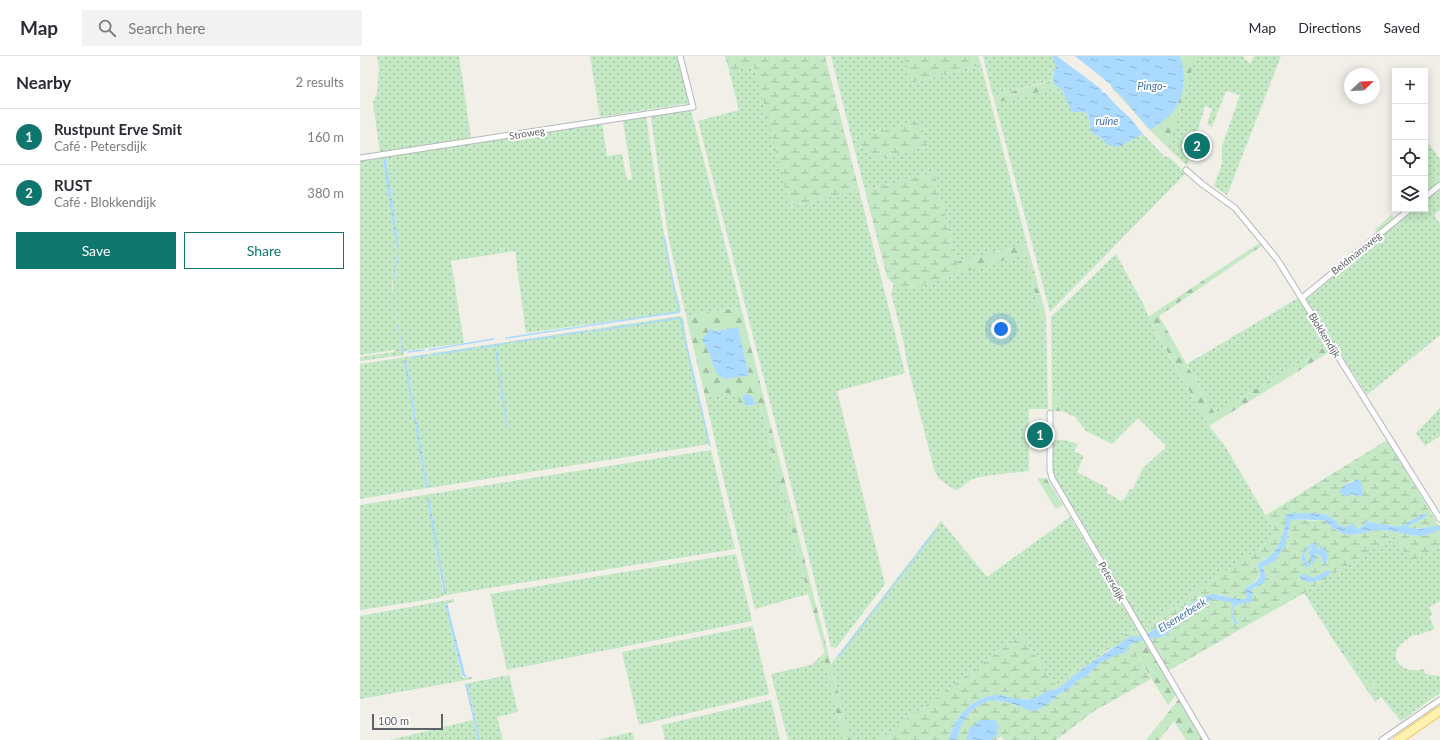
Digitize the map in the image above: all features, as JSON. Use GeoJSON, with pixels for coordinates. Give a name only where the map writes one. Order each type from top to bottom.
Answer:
{"type":"FeatureCollection","features":[{"type":"Feature","properties":{"kind":"main road"},"geometry":{"type":"LineString","coordinates":[[1398,740],[1440,711]]}},
{"type":"Feature","properties":{"kind":"street","name":"Stroweg"},"geometry":{"type":"LineString","coordinates":[[360,158],[693,107],[680,56]]}},
{"type":"Feature","properties":{"kind":"street","name":"Blokkendijk"},"geometry":{"type":"LineString","coordinates":[[1186,170],[1238,211],[1272,252],[1440,520]]}},
{"type":"Feature","properties":{"kind":"street"},"geometry":{"type":"LineString","coordinates":[[1428,195],[1440,185]]}},
{"type":"Feature","properties":{"kind":"street","name":"Beldmansweg"},"geometry":{"type":"LineString","coordinates":[[1302,298],[1406,212]]}},
{"type":"Feature","properties":{"kind":"street","name":"Petersdijk"},"geometry":{"type":"LineString","coordinates":[[1050,413],[1050,470],[1052,478],[1206,740]]}},
{"type":"Feature","properties":{"kind":"street"},"geometry":{"type":"LineString","coordinates":[[1382,740],[1440,700]]}},
{"type":"Feature","properties":{"kind":"green space"},"geometry":{"type":"Polygon","coordinates":[[[377,56],[459,56],[471,138],[380,152],[373,103],[377,93],[379,68],[377,56]]]}},
{"type":"Feature","properties":{"kind":"green space"},"geometry":{"type":"Polygon","coordinates":[[[590,56],[678,56],[690,103],[600,117],[590,56]]]}},
{"type":"Feature","properties":{"kind":"green space"},"geometry":{"type":"Polygon","coordinates":[[[725,56],[825,56],[859,190],[790,207],[754,67],[729,71],[725,56]]]}},
{"type":"Feature","properties":{"kind":"green space"},"geometry":{"type":"Polygon","coordinates":[[[831,56],[904,56],[912,83],[981,65],[1027,244],[957,262],[934,172],[865,191],[831,56]],[[921,122],[906,125],[858,146],[869,152],[873,160],[927,146],[921,122]]]}},
{"type":"Feature","properties":{"kind":"green space"},"geometry":{"type":"Polygon","coordinates":[[[904,56],[978,56],[981,65],[911,83],[904,56]]]}},
{"type":"Feature","properties":{"kind":"green space"},"geometry":{"type":"Polygon","coordinates":[[[983,56],[1052,56],[1055,63],[1053,80],[993,96],[983,56]]]}},
{"type":"Feature","properties":{"kind":"green space","name":"Pingo-"},"geometry":{"type":"Polygon","coordinates":[[[1124,56],[1196,56],[1168,148],[1114,90],[1124,56]]]}},
{"type":"Feature","properties":{"kind":"green space"},"geometry":{"type":"Polygon","coordinates":[[[1196,56],[1243,56],[1250,64],[1254,56],[1281,56],[1227,195],[1214,186],[1222,164],[1222,146],[1240,95],[1226,91],[1212,127],[1207,124],[1212,109],[1205,106],[1187,166],[1168,148],[1196,56]]]}},
{"type":"Feature","properties":{"kind":"green space"},"geometry":{"type":"Polygon","coordinates":[[[754,66],[791,207],[859,190],[905,373],[837,391],[885,584],[836,648],[831,647],[698,121],[739,110],[729,71],[754,66]]]}},
{"type":"Feature","properties":{"kind":"green space"},"geometry":{"type":"Polygon","coordinates":[[[1060,79],[1062,90],[1059,87],[995,103],[993,96],[1060,79]]]}},
{"type":"Feature","properties":{"kind":"green space"},"geometry":{"type":"Polygon","coordinates":[[[1059,87],[1064,95],[1088,115],[1091,132],[1100,137],[1107,145],[1141,136],[1143,134],[1164,156],[1170,158],[1186,173],[1050,312],[995,103],[1059,87]]]}},
{"type":"Feature","properties":{"kind":"green space"},"geometry":{"type":"Polygon","coordinates":[[[691,110],[741,307],[686,316],[668,235],[651,118],[652,115],[691,110]]]}},
{"type":"Feature","properties":{"kind":"green space"},"geometry":{"type":"Polygon","coordinates":[[[646,117],[669,265],[681,310],[679,313],[526,333],[515,251],[451,261],[464,343],[405,351],[403,355],[360,361],[360,357],[394,352],[394,350],[360,355],[360,160],[602,123],[607,156],[622,154],[627,180],[632,179],[623,121],[646,117]],[[386,158],[384,159],[397,251],[392,285],[394,299],[393,284],[398,256],[398,240],[386,158]],[[394,300],[401,347],[405,351],[402,346],[394,300]]]}},
{"type":"Feature","properties":{"kind":"green space"},"geometry":{"type":"Polygon","coordinates":[[[921,121],[927,146],[873,160],[869,152],[858,146],[864,136],[921,121]]]}},
{"type":"Feature","properties":{"kind":"green space"},"geometry":{"type":"Polygon","coordinates":[[[1428,142],[1440,159],[1440,174],[1428,184],[1428,142]]]}},
{"type":"Feature","properties":{"kind":"green space"},"geometry":{"type":"Polygon","coordinates":[[[934,172],[960,273],[922,285],[902,288],[893,284],[887,277],[865,191],[934,172]]]}},
{"type":"Feature","properties":{"kind":"green space"},"geometry":{"type":"Polygon","coordinates":[[[1440,174],[1440,181],[1428,191],[1428,184],[1440,174]]]}},
{"type":"Feature","properties":{"kind":"green space"},"geometry":{"type":"Polygon","coordinates":[[[1440,187],[1440,210],[1434,215],[1440,224],[1440,335],[1367,395],[1306,299],[1411,212],[1428,212],[1428,198],[1440,187]]]}},
{"type":"Feature","properties":{"kind":"green space"},"geometry":{"type":"Polygon","coordinates":[[[1392,214],[1394,219],[1377,234],[1375,230],[1392,214]]]}},
{"type":"Feature","properties":{"kind":"green space"},"geometry":{"type":"Polygon","coordinates":[[[1261,242],[1263,245],[1159,316],[1215,414],[1328,345],[1331,351],[1209,426],[1148,317],[1261,242]]]}},
{"type":"Feature","properties":{"kind":"green space"},"geometry":{"type":"Polygon","coordinates":[[[1027,244],[1045,311],[1046,317],[1043,319],[1041,318],[1026,254],[960,273],[957,262],[1027,244]]]}},
{"type":"Feature","properties":{"kind":"green space"},"geometry":{"type":"Polygon","coordinates":[[[1026,254],[1041,318],[1043,319],[1046,317],[1048,409],[1029,409],[1029,471],[976,478],[955,490],[939,479],[934,469],[891,293],[894,284],[904,288],[910,288],[1026,254]]]}},
{"type":"Feature","properties":{"kind":"green space"},"geometry":{"type":"Polygon","coordinates":[[[1116,254],[1142,302],[1154,329],[1209,426],[1225,446],[1277,535],[1143,629],[1055,478],[1053,470],[1051,440],[1065,440],[1078,444],[1074,451],[1084,456],[1077,472],[1108,488],[1106,492],[1121,501],[1125,498],[1130,489],[1133,489],[1143,468],[1166,446],[1138,418],[1112,444],[1086,431],[1075,417],[1062,411],[1056,393],[1052,393],[1051,317],[1116,254]]]}},
{"type":"Feature","properties":{"kind":"green space"},"geometry":{"type":"Polygon","coordinates":[[[1298,298],[1328,345],[1215,414],[1187,364],[1298,298]]]}},
{"type":"Feature","properties":{"kind":"green space"},"geometry":{"type":"Polygon","coordinates":[[[741,307],[850,740],[843,740],[823,654],[825,653],[808,594],[760,405],[741,409],[737,392],[705,396],[686,316],[741,307]],[[738,327],[716,331],[707,348],[716,373],[749,375],[738,327]]]}},
{"type":"Feature","properties":{"kind":"green space"},"geometry":{"type":"Polygon","coordinates":[[[681,316],[683,318],[688,349],[710,444],[428,488],[419,433],[420,430],[418,430],[405,360],[426,488],[360,499],[360,364],[681,316]]]}},
{"type":"Feature","properties":{"kind":"green space"},"geometry":{"type":"Polygon","coordinates":[[[737,392],[760,405],[808,594],[755,609],[705,396],[737,392]]]}},
{"type":"Feature","properties":{"kind":"green space"},"geometry":{"type":"Polygon","coordinates":[[[1052,393],[1056,393],[1060,396],[1062,411],[1052,411],[1052,393]]]}},
{"type":"Feature","properties":{"kind":"green space"},"geometry":{"type":"Polygon","coordinates":[[[1440,408],[1440,436],[1425,446],[1416,433],[1440,408]]]}},
{"type":"Feature","properties":{"kind":"green space"},"geometry":{"type":"Polygon","coordinates":[[[1387,440],[1439,526],[1419,528],[1407,527],[1427,516],[1425,513],[1399,527],[1369,522],[1367,520],[1365,524],[1357,529],[1351,523],[1347,527],[1340,526],[1332,518],[1324,514],[1292,513],[1285,515],[1286,523],[1282,538],[1274,552],[1259,565],[1259,576],[1248,586],[1246,592],[1247,597],[1245,599],[1220,594],[1206,595],[1195,601],[1170,621],[1147,635],[1143,629],[1277,535],[1266,515],[1387,440]],[[1350,481],[1341,488],[1360,497],[1363,492],[1361,482],[1350,481]]]}},
{"type":"Feature","properties":{"kind":"green space"},"geometry":{"type":"Polygon","coordinates":[[[711,450],[735,549],[360,610],[360,505],[711,450]],[[429,498],[443,593],[445,593],[429,498]]]}},
{"type":"Feature","properties":{"kind":"green space"},"geometry":{"type":"Polygon","coordinates":[[[1037,478],[1046,478],[1063,505],[1055,508],[1037,478]]]}},
{"type":"Feature","properties":{"kind":"green space"},"geometry":{"type":"Polygon","coordinates":[[[1070,517],[1139,633],[1128,632],[1056,686],[1021,635],[879,740],[850,740],[831,664],[941,521],[987,577],[1070,517]]]}},
{"type":"Feature","properties":{"kind":"green space"},"geometry":{"type":"Polygon","coordinates":[[[1291,520],[1324,520],[1341,533],[1346,534],[1381,530],[1418,536],[1432,533],[1440,529],[1440,546],[1410,562],[1394,536],[1304,593],[1168,671],[1148,638],[1165,636],[1178,624],[1179,626],[1179,623],[1203,604],[1213,599],[1233,603],[1232,613],[1235,605],[1246,603],[1253,595],[1252,589],[1256,588],[1266,577],[1263,567],[1275,561],[1285,546],[1291,520]],[[1311,544],[1303,552],[1301,557],[1306,569],[1316,554],[1320,555],[1323,564],[1325,565],[1320,550],[1311,544]],[[1232,613],[1232,619],[1237,625],[1238,623],[1232,613]]]}},
{"type":"Feature","properties":{"kind":"green space"},"geometry":{"type":"Polygon","coordinates":[[[1394,536],[1410,561],[1440,546],[1440,601],[1429,607],[1433,615],[1429,617],[1435,629],[1418,635],[1413,635],[1404,641],[1397,650],[1396,657],[1398,663],[1404,668],[1413,670],[1424,669],[1425,674],[1440,676],[1440,693],[1401,721],[1381,697],[1375,702],[1372,697],[1374,691],[1372,690],[1375,685],[1363,679],[1339,645],[1336,644],[1304,593],[1394,536]]]}},
{"type":"Feature","properties":{"kind":"green space"},"geometry":{"type":"Polygon","coordinates":[[[1312,545],[1314,548],[1308,553],[1312,560],[1308,565],[1304,554],[1312,545]]]}},
{"type":"Feature","properties":{"kind":"green space"},"geometry":{"type":"Polygon","coordinates":[[[736,554],[752,621],[507,670],[490,594],[736,554]]]}},
{"type":"Feature","properties":{"kind":"green space"},"geometry":{"type":"Polygon","coordinates":[[[454,599],[454,602],[445,604],[462,678],[472,677],[472,679],[360,699],[360,616],[454,599]]]}},
{"type":"Feature","properties":{"kind":"green space"},"geometry":{"type":"Polygon","coordinates":[[[753,626],[769,694],[639,725],[622,652],[753,626]]]}},
{"type":"Feature","properties":{"kind":"green space"},"geometry":{"type":"Polygon","coordinates":[[[1128,632],[1139,633],[1146,644],[1136,646],[1134,650],[1151,679],[1094,711],[1056,740],[1004,740],[1001,736],[996,740],[991,740],[997,735],[969,729],[966,740],[958,740],[961,725],[965,718],[977,706],[992,701],[1000,701],[1029,710],[1038,709],[1064,691],[1068,690],[1104,660],[1108,660],[1113,656],[1125,653],[1128,647],[1141,637],[1108,650],[1059,688],[1048,690],[1038,697],[1024,700],[1001,695],[992,695],[975,702],[967,708],[955,723],[949,740],[879,740],[1021,635],[1056,686],[1128,632]]]}},
{"type":"Feature","properties":{"kind":"green space"},"geometry":{"type":"Polygon","coordinates":[[[1146,644],[1176,695],[1168,705],[1134,650],[1136,646],[1146,644]]]}},
{"type":"Feature","properties":{"kind":"green space"},"geometry":{"type":"Polygon","coordinates":[[[1336,644],[1339,645],[1363,679],[1375,685],[1372,690],[1374,691],[1372,697],[1336,644]]]}},
{"type":"Feature","properties":{"kind":"green space"},"geometry":{"type":"Polygon","coordinates":[[[823,654],[843,740],[788,740],[771,674],[811,665],[823,654]]]}},
{"type":"Feature","properties":{"kind":"green space"},"geometry":{"type":"Polygon","coordinates":[[[509,675],[518,712],[497,717],[503,740],[480,740],[468,689],[469,685],[466,685],[466,688],[464,684],[509,675]]]}},
{"type":"Feature","properties":{"kind":"green space"},"geometry":{"type":"Polygon","coordinates":[[[1179,699],[1203,740],[1186,740],[1174,721],[1159,740],[1146,740],[1179,699]]]}},
{"type":"Feature","properties":{"kind":"green space"},"geometry":{"type":"Polygon","coordinates":[[[771,700],[780,740],[665,740],[662,725],[771,700]]]}},
{"type":"Feature","properties":{"kind":"green space"},"geometry":{"type":"Polygon","coordinates":[[[473,720],[478,740],[390,740],[473,720]]]}},
{"type":"Feature","properties":{"kind":"green space"},"geometry":{"type":"Polygon","coordinates":[[[632,732],[634,740],[597,740],[632,732]]]}},
{"type":"Feature","properties":{"kind":"water","name":"ruïne"},"geometry":{"type":"Polygon","coordinates":[[[1052,56],[1057,56],[1101,89],[1102,92],[1105,93],[1130,118],[1143,134],[1118,147],[1107,145],[1100,137],[1091,132],[1088,115],[1085,112],[1074,112],[1071,110],[1062,90],[1053,83],[1055,64],[1052,56]]]}},
{"type":"Feature","properties":{"kind":"water","name":"Pingo-"},"geometry":{"type":"Polygon","coordinates":[[[1075,56],[1180,56],[1183,70],[1181,98],[1172,113],[1150,130],[1118,92],[1114,91],[1110,84],[1075,56]]]}},
{"type":"Feature","properties":{"kind":"water"},"geometry":{"type":"Polygon","coordinates":[[[386,158],[398,240],[398,256],[393,284],[397,252],[383,159],[386,158]]]}},
{"type":"Feature","properties":{"kind":"water"},"geometry":{"type":"Polygon","coordinates":[[[393,284],[402,346],[405,351],[402,352],[393,293],[393,284]]]}},
{"type":"Feature","properties":{"kind":"water"},"geometry":{"type":"Polygon","coordinates":[[[738,327],[749,375],[725,379],[716,373],[707,348],[702,340],[710,329],[716,331],[738,327]]]}},
{"type":"Feature","properties":{"kind":"water"},"geometry":{"type":"Polygon","coordinates":[[[404,360],[406,360],[418,430],[420,430],[419,434],[428,488],[426,488],[404,360]]]}},
{"type":"Feature","properties":{"kind":"water"},"geometry":{"type":"Polygon","coordinates":[[[747,394],[752,397],[756,404],[747,406],[743,401],[742,396],[747,394]]]}},
{"type":"Feature","properties":{"kind":"water"},"geometry":{"type":"Polygon","coordinates":[[[1358,479],[1361,482],[1363,492],[1362,496],[1360,497],[1351,494],[1344,496],[1340,492],[1343,486],[1358,479]]]}},
{"type":"Feature","properties":{"kind":"water"},"geometry":{"type":"Polygon","coordinates":[[[429,498],[446,593],[444,594],[427,499],[429,498]]]}},
{"type":"Feature","properties":{"kind":"water","name":"Elsenerbeek"},"geometry":{"type":"Polygon","coordinates":[[[1291,513],[1317,513],[1329,516],[1340,526],[1347,527],[1351,522],[1358,529],[1365,524],[1367,519],[1369,522],[1399,527],[1425,513],[1427,516],[1407,527],[1418,529],[1440,525],[1440,529],[1432,533],[1418,536],[1381,530],[1346,534],[1341,533],[1330,526],[1324,520],[1291,520],[1285,546],[1275,561],[1263,567],[1266,577],[1264,583],[1252,589],[1253,595],[1251,602],[1235,605],[1232,613],[1233,603],[1213,599],[1203,604],[1179,623],[1180,627],[1178,624],[1162,637],[1148,638],[1147,635],[1149,633],[1168,622],[1202,597],[1214,594],[1237,599],[1245,599],[1247,597],[1245,589],[1260,577],[1258,564],[1270,556],[1278,546],[1284,531],[1285,515],[1291,513]]]}},
{"type":"Feature","properties":{"kind":"water"},"geometry":{"type":"Polygon","coordinates":[[[1315,542],[1318,550],[1320,550],[1319,545],[1325,549],[1327,560],[1324,566],[1320,555],[1316,554],[1315,561],[1306,569],[1301,557],[1302,554],[1308,546],[1315,542]],[[1312,546],[1304,554],[1308,564],[1312,560],[1308,553],[1313,548],[1312,546]]]}},
{"type":"Feature","properties":{"kind":"water"},"geometry":{"type":"Polygon","coordinates":[[[1329,570],[1329,575],[1314,582],[1307,582],[1300,577],[1301,574],[1306,574],[1312,578],[1329,570]]]}},
{"type":"Feature","properties":{"kind":"water"},"geometry":{"type":"Polygon","coordinates":[[[447,603],[467,677],[462,675],[445,604],[447,603]]]}},
{"type":"Feature","properties":{"kind":"water"},"geometry":{"type":"Polygon","coordinates":[[[1232,613],[1238,623],[1236,625],[1233,620],[1232,613]]]}},
{"type":"Feature","properties":{"kind":"water"},"geometry":{"type":"Polygon","coordinates":[[[1131,636],[1141,637],[1143,640],[1132,644],[1128,647],[1125,653],[1113,656],[1108,660],[1104,660],[1068,690],[1064,691],[1041,708],[1032,711],[1001,701],[985,703],[977,706],[966,718],[961,725],[958,740],[949,740],[955,723],[967,708],[975,702],[992,695],[1001,695],[1020,699],[1032,699],[1038,697],[1048,690],[1059,688],[1086,666],[1131,636]]]}},
{"type":"Feature","properties":{"kind":"water"},"geometry":{"type":"Polygon","coordinates":[[[470,684],[468,689],[480,740],[478,740],[466,688],[466,685],[470,684]]]}},
{"type":"Feature","properties":{"kind":"water"},"geometry":{"type":"Polygon","coordinates":[[[980,720],[995,720],[999,726],[997,735],[991,740],[966,740],[969,729],[980,720]]]}},
{"type":"Feature","properties":{"kind":"waterway"},"geometry":{"type":"LineString","coordinates":[[506,338],[679,312],[664,237]]}},
{"type":"Feature","properties":{"kind":"waterway"},"geometry":{"type":"LineString","coordinates":[[593,331],[680,318],[710,446]]}},
{"type":"Feature","properties":{"kind":"waterway"},"geometry":{"type":"LineString","coordinates":[[561,335],[588,331]]}},
{"type":"Feature","properties":{"kind":"waterway"},"geometry":{"type":"LineString","coordinates":[[514,342],[556,336]]}},
{"type":"Feature","properties":{"kind":"waterway"},"geometry":{"type":"LineString","coordinates":[[429,350],[493,339]]}},
{"type":"Feature","properties":{"kind":"waterway"},"geometry":{"type":"LineString","coordinates":[[495,345],[508,343]]}},
{"type":"Feature","properties":{"kind":"waterway"},"geometry":{"type":"LineString","coordinates":[[480,348],[495,345],[507,427]]}},
{"type":"Feature","properties":{"kind":"waterway"},"geometry":{"type":"LineString","coordinates":[[432,355],[475,348]]}},
{"type":"Feature","properties":{"kind":"waterway"},"geometry":{"type":"LineString","coordinates":[[408,352],[424,350]]}},
{"type":"Feature","properties":{"kind":"waterway"},"geometry":{"type":"LineString","coordinates":[[411,358],[426,355]]}},
{"type":"Feature","properties":{"kind":"waterway"},"geometry":{"type":"LineString","coordinates":[[839,656],[937,529]]}},
{"type":"Feature","properties":{"kind":"place","name":"RUST"},"geometry":{"type":"Point","coordinates":[1197,146]}},
{"type":"Feature","properties":{"kind":"place","name":"Rustpunt Erve Smit"},"geometry":{"type":"Point","coordinates":[1040,435]}}]}
